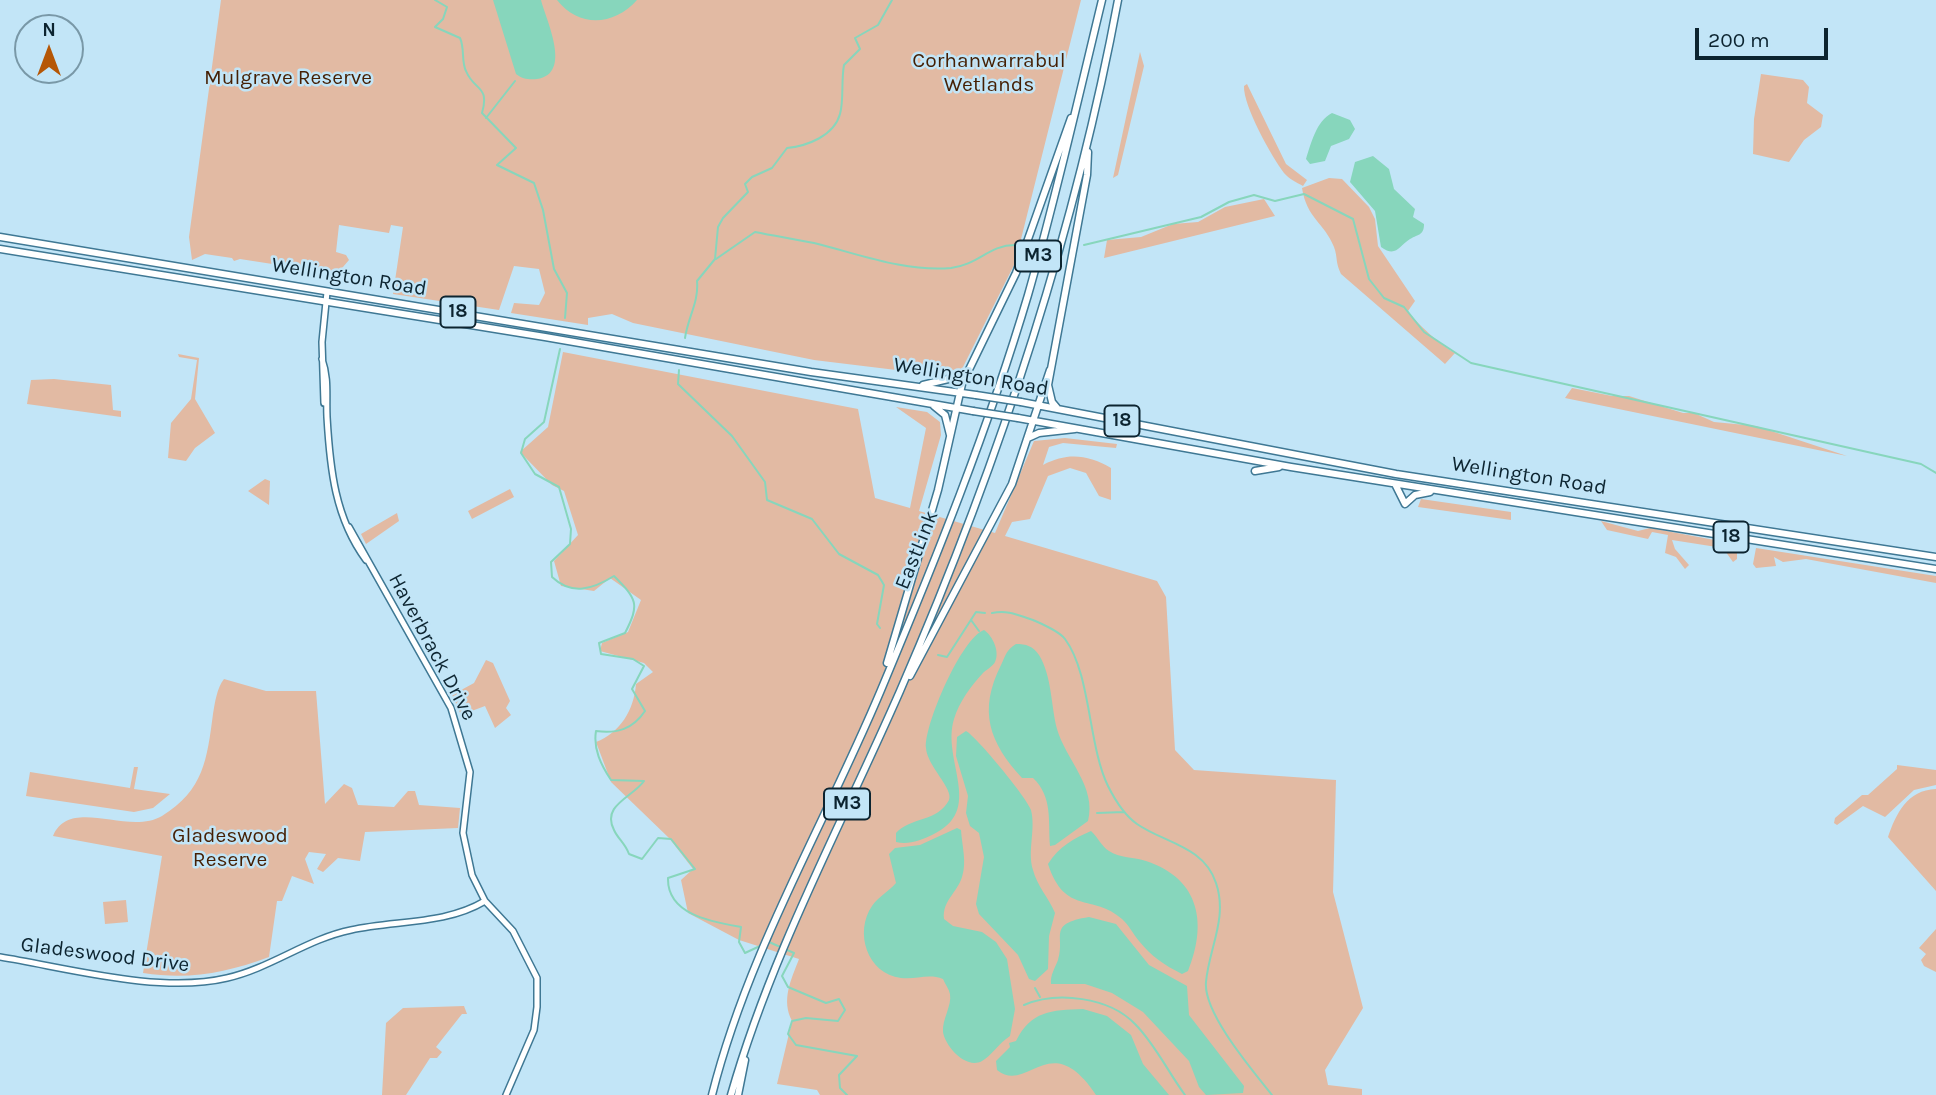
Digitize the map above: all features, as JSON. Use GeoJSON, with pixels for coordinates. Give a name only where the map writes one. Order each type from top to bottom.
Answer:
{"type":"FeatureCollection","features":[{"type":"Feature","properties":{"kind":"highway","name":"EastLink"},"geometry":{"type":"LineString","coordinates":[[710,1095],[742,996],[778,911],[880,692],[987,420],[1028,295],[1102,0]]}},
{"type":"Feature","properties":{"kind":"highway","name":"EastLink"},"geometry":{"type":"LineString","coordinates":[[731,1095],[750,1034],[796,916],[900,693],[956,555],[1008,410],[1046,294],[1089,136],[1118,0]]}},
{"type":"Feature","properties":{"kind":"highway"},"geometry":{"type":"LineString","coordinates":[[880,692],[951,440],[965,375],[1016,273],[1077,102]]}},
{"type":"Feature","properties":{"kind":"highway"},"geometry":{"type":"LineString","coordinates":[[1057,408],[1049,395],[1050,370],[1087,176],[1089,136]]}},
{"type":"Feature","properties":{"kind":"highway","name":"Wellington Road"},"geometry":{"type":"LineString","coordinates":[[0,237],[749,361],[922,385],[960,396],[974,395],[1023,403],[1036,408],[1057,408],[1255,449],[1410,476],[1936,557]]}},
{"type":"Feature","properties":{"kind":"highway","name":"Wellington Road"},"geometry":{"type":"LineString","coordinates":[[0,249],[1084,428],[1253,461],[1936,569]]}},
{"type":"Feature","properties":{"kind":"highway"},"geometry":{"type":"LineString","coordinates":[[129,271],[132,258]]}},
{"type":"Feature","properties":{"kind":"highway"},"geometry":{"type":"LineString","coordinates":[[747,373],[749,361]]}},
{"type":"Feature","properties":{"kind":"highway"},"geometry":{"type":"LineString","coordinates":[[900,693],[939,626],[1012,484],[1050,370]]}},
{"type":"Feature","properties":{"kind":"highway"},"geometry":{"type":"LineString","coordinates":[[922,385],[965,375]]}},
{"type":"Feature","properties":{"kind":"highway"},"geometry":{"type":"LineString","coordinates":[[960,396],[970,410]]}},
{"type":"Feature","properties":{"kind":"highway"},"geometry":{"type":"LineString","coordinates":[[930,404],[945,415],[951,440]]}},
{"type":"Feature","properties":{"kind":"highway"},"geometry":{"type":"LineString","coordinates":[[1020,418],[1036,408]]}},
{"type":"Feature","properties":{"kind":"highway"},"geometry":{"type":"LineString","coordinates":[[1028,439],[1039,433],[1084,428]]}},
{"type":"Feature","properties":{"kind":"highway"},"geometry":{"type":"LineString","coordinates":[[1253,461],[1255,449]]}},
{"type":"Feature","properties":{"kind":"highway"},"geometry":{"type":"LineString","coordinates":[[1255,471],[1291,467]]}},
{"type":"Feature","properties":{"kind":"highway"},"geometry":{"type":"LineString","coordinates":[[1408,486],[1410,476]]}},
{"type":"Feature","properties":{"kind":"highway"},"geometry":{"type":"LineString","coordinates":[[1394,484],[1405,505],[1415,495],[1439,491]]}},
{"type":"Feature","properties":{"kind":"highway"},"geometry":{"type":"LineString","coordinates":[[1752,540],[1754,529]]}},
{"type":"Feature","properties":{"kind":"highway"},"geometry":{"type":"LineString","coordinates":[[1782,533],[1783,545]]}},
{"type":"Feature","properties":{"kind":"highway"},"geometry":{"type":"LineString","coordinates":[[738,1095],[750,1034]]}},
{"type":"Feature","properties":{"kind":"street","name":"Haverbrack Drive"},"geometry":{"type":"LineString","coordinates":[[327,292],[323,359],[328,379],[327,413],[334,492],[349,527],[451,708],[462,736],[470,772],[464,846],[472,875],[485,901],[513,931],[537,978],[534,1030],[506,1095]]}},
{"type":"Feature","properties":{"kind":"street","name":"Gladeswood Drive"},"geometry":{"type":"LineString","coordinates":[[0,957],[168,984],[197,983],[242,974],[335,933],[461,914],[485,901]]}},
{"type":"Feature","properties":{"kind":"green space"},"geometry":{"type":"Polygon","coordinates":[[[221,0],[1081,0],[1015,263],[962,369],[929,374],[814,360],[633,323],[612,314],[588,318],[588,325],[511,313],[514,303],[539,305],[545,293],[539,269],[514,266],[499,310],[393,294],[403,227],[391,225],[389,233],[339,225],[336,252],[346,255],[349,260],[337,274],[240,259],[234,261],[232,258],[205,254],[192,260],[189,237],[221,0]]]}},
{"type":"Feature","properties":{"kind":"green space"},"geometry":{"type":"Polygon","coordinates":[[[1140,52],[1144,66],[1118,175],[1113,178],[1140,52]]]}},
{"type":"Feature","properties":{"kind":"green space"},"geometry":{"type":"Polygon","coordinates":[[[1761,74],[1803,80],[1809,87],[1807,103],[1823,115],[1821,127],[1804,140],[1789,162],[1753,154],[1754,119],[1761,74]]]}},
{"type":"Feature","properties":{"kind":"green space"},"geometry":{"type":"Polygon","coordinates":[[[1247,84],[1286,164],[1307,180],[1303,186],[1284,173],[1266,144],[1248,106],[1244,86],[1247,84]]]}},
{"type":"Feature","properties":{"kind":"green space"},"geometry":{"type":"Polygon","coordinates":[[[1329,178],[1342,179],[1369,207],[1375,219],[1378,246],[1415,301],[1408,311],[1430,334],[1455,353],[1445,364],[1341,274],[1334,247],[1308,207],[1302,188],[1329,178]]]}},
{"type":"Feature","properties":{"kind":"green space"},"geometry":{"type":"Polygon","coordinates":[[[1264,199],[1275,216],[1104,258],[1107,240],[1141,237],[1173,224],[1198,222],[1225,207],[1264,199]]]}},
{"type":"Feature","properties":{"kind":"green space"},"geometry":{"type":"Polygon","coordinates":[[[563,352],[858,409],[875,498],[910,508],[926,428],[896,407],[927,412],[940,422],[941,435],[919,511],[995,533],[1034,441],[1065,438],[1117,444],[1116,448],[1063,443],[1049,447],[1043,465],[1061,458],[1078,457],[1094,460],[1111,468],[1111,500],[1099,496],[1086,473],[1070,468],[1048,476],[1030,519],[1012,522],[1005,536],[1157,581],[1166,597],[1175,750],[1194,770],[1336,780],[1333,892],[1363,1008],[1325,1070],[1328,1085],[1362,1089],[1362,1095],[820,1095],[817,1090],[777,1084],[792,1021],[787,1005],[788,990],[799,959],[739,940],[688,913],[681,880],[693,869],[669,838],[611,782],[596,742],[619,727],[629,711],[636,684],[653,672],[644,663],[600,651],[602,643],[628,632],[641,600],[610,578],[594,591],[561,586],[554,561],[578,535],[564,491],[552,485],[520,452],[548,427],[563,352]]]}},
{"type":"Feature","properties":{"kind":"green space"},"geometry":{"type":"Polygon","coordinates":[[[178,354],[199,358],[195,399],[215,433],[195,448],[186,461],[168,458],[171,423],[191,399],[197,360],[179,357],[178,354]]]}},
{"type":"Feature","properties":{"kind":"green space"},"geometry":{"type":"Polygon","coordinates":[[[54,379],[111,385],[113,410],[121,411],[121,417],[27,404],[31,380],[54,379]]]}},
{"type":"Feature","properties":{"kind":"green space"},"geometry":{"type":"Polygon","coordinates":[[[1572,388],[1612,396],[1629,396],[1683,413],[1694,413],[1714,422],[1756,426],[1847,456],[1565,398],[1572,388]]]}},
{"type":"Feature","properties":{"kind":"green space"},"geometry":{"type":"Polygon","coordinates":[[[265,479],[270,481],[269,505],[248,491],[265,479]]]}},
{"type":"Feature","properties":{"kind":"green space"},"geometry":{"type":"Polygon","coordinates":[[[510,489],[514,497],[472,519],[468,511],[510,489]]]}},
{"type":"Feature","properties":{"kind":"green space"},"geometry":{"type":"Polygon","coordinates":[[[1421,499],[1511,512],[1511,520],[1418,507],[1421,499]]]}},
{"type":"Feature","properties":{"kind":"green space"},"geometry":{"type":"Polygon","coordinates":[[[397,513],[399,521],[366,544],[361,534],[397,513]]]}},
{"type":"Feature","properties":{"kind":"green space"},"geometry":{"type":"Polygon","coordinates":[[[1601,521],[1638,531],[1650,528],[1747,546],[1746,551],[1737,550],[1737,559],[1733,562],[1723,548],[1672,540],[1675,549],[1689,565],[1685,569],[1676,557],[1665,553],[1668,535],[1652,532],[1648,539],[1607,530],[1601,521]]]}},
{"type":"Feature","properties":{"kind":"green space"},"geometry":{"type":"Polygon","coordinates":[[[1756,548],[1936,576],[1936,583],[1806,559],[1783,562],[1774,557],[1776,566],[1756,568],[1753,564],[1756,548]]]}},
{"type":"Feature","properties":{"kind":"green space"},"geometry":{"type":"Polygon","coordinates":[[[486,660],[493,663],[510,701],[506,708],[511,715],[495,728],[485,706],[461,715],[452,695],[474,683],[486,660]]]}},
{"type":"Feature","properties":{"kind":"green space","name":"Gladeswood Reserve"},"geometry":{"type":"Polygon","coordinates":[[[224,679],[266,691],[316,691],[325,804],[344,784],[352,788],[358,805],[394,807],[408,791],[415,791],[419,805],[460,808],[458,828],[365,832],[360,861],[338,858],[323,872],[317,869],[326,854],[309,852],[305,859],[314,884],[292,876],[282,901],[277,901],[269,957],[207,974],[176,976],[143,973],[162,856],[53,836],[61,824],[72,819],[86,817],[148,821],[162,816],[176,806],[187,795],[201,772],[217,695],[224,679]]]}},
{"type":"Feature","properties":{"kind":"green space"},"geometry":{"type":"Polygon","coordinates":[[[1897,765],[1936,770],[1936,785],[1914,790],[1885,817],[1863,806],[1837,825],[1834,823],[1835,818],[1862,795],[1868,795],[1897,769],[1897,765]]]}},
{"type":"Feature","properties":{"kind":"green space"},"geometry":{"type":"Polygon","coordinates":[[[134,767],[138,767],[134,789],[170,794],[153,808],[134,812],[26,796],[30,772],[130,788],[134,767]]]}},
{"type":"Feature","properties":{"kind":"green space"},"geometry":{"type":"Polygon","coordinates":[[[1936,789],[1936,891],[1888,837],[1899,812],[1910,799],[1926,790],[1936,789]]]}},
{"type":"Feature","properties":{"kind":"green space"},"geometry":{"type":"Polygon","coordinates":[[[126,900],[128,922],[105,924],[103,902],[126,900]]]}},
{"type":"Feature","properties":{"kind":"green space"},"geometry":{"type":"Polygon","coordinates":[[[1936,929],[1936,972],[1924,966],[1921,960],[1926,954],[1919,948],[1936,929]]]}},
{"type":"Feature","properties":{"kind":"green space"},"geometry":{"type":"Polygon","coordinates":[[[464,1006],[467,1014],[462,1014],[436,1047],[442,1052],[437,1058],[430,1058],[406,1095],[382,1095],[386,1023],[403,1008],[464,1006]]]}},
{"type":"Feature","properties":{"kind":"shaded area"},"geometry":{"type":"Polygon","coordinates":[[[493,0],[541,0],[554,45],[554,67],[548,75],[532,79],[516,74],[493,0]]]}},
{"type":"Feature","properties":{"kind":"shaded area"},"geometry":{"type":"Polygon","coordinates":[[[557,0],[637,0],[618,15],[597,20],[576,15],[557,0]]]}},
{"type":"Feature","properties":{"kind":"shaded area"},"geometry":{"type":"Polygon","coordinates":[[[1332,113],[1350,120],[1355,129],[1349,139],[1331,146],[1325,161],[1310,164],[1306,159],[1315,133],[1322,121],[1332,113]]]}},
{"type":"Feature","properties":{"kind":"shaded area"},"geometry":{"type":"Polygon","coordinates":[[[1373,156],[1389,169],[1394,189],[1415,209],[1413,217],[1424,224],[1420,234],[1394,251],[1381,247],[1375,211],[1350,182],[1355,162],[1373,156]]]}},
{"type":"Feature","properties":{"kind":"shaded area"},"geometry":{"type":"Polygon","coordinates":[[[984,630],[995,644],[997,654],[994,663],[966,694],[954,719],[953,751],[959,798],[956,812],[948,825],[932,835],[910,842],[896,842],[896,833],[902,828],[938,812],[949,800],[948,790],[927,755],[927,737],[938,702],[955,664],[975,636],[984,630]]]}},
{"type":"Feature","properties":{"kind":"shaded area"},"geometry":{"type":"Polygon","coordinates":[[[1016,644],[1032,648],[1043,663],[1057,729],[1085,785],[1088,797],[1088,821],[1050,846],[1044,793],[1033,778],[1022,778],[1011,765],[990,725],[990,697],[994,682],[1007,653],[1016,644]]]}},
{"type":"Feature","properties":{"kind":"shaded area"},"geometry":{"type":"Polygon","coordinates":[[[966,731],[1001,768],[1031,810],[1031,863],[1037,881],[1055,913],[1049,936],[1048,969],[1035,981],[1029,979],[1018,955],[979,914],[976,904],[984,857],[979,833],[970,826],[966,813],[968,796],[956,756],[957,737],[966,731]]]}},
{"type":"Feature","properties":{"kind":"shaded area"},"geometry":{"type":"Polygon","coordinates":[[[957,828],[961,830],[963,871],[960,883],[945,907],[944,919],[953,926],[982,932],[996,942],[1007,959],[1015,1009],[1010,1036],[985,1059],[976,1063],[957,1055],[945,1038],[943,1027],[950,999],[943,979],[901,978],[889,975],[872,960],[864,939],[864,928],[872,906],[896,883],[889,854],[895,848],[920,845],[957,828]]]}},
{"type":"Feature","properties":{"kind":"shaded area"},"geometry":{"type":"Polygon","coordinates":[[[1091,831],[1109,851],[1164,869],[1178,879],[1188,892],[1198,921],[1194,954],[1188,971],[1182,974],[1164,964],[1153,956],[1122,919],[1111,911],[1071,897],[1055,880],[1048,864],[1052,858],[1068,843],[1091,831]]]}},
{"type":"Feature","properties":{"kind":"shaded area"},"geometry":{"type":"Polygon","coordinates":[[[1089,917],[1116,924],[1149,965],[1187,986],[1189,1015],[1244,1086],[1243,1093],[1206,1095],[1199,1087],[1189,1061],[1143,1012],[1112,993],[1085,984],[1051,984],[1060,952],[1062,927],[1089,917]]]}},
{"type":"Feature","properties":{"kind":"shaded area"},"geometry":{"type":"Polygon","coordinates":[[[1083,1009],[1107,1016],[1131,1035],[1143,1064],[1169,1095],[1096,1095],[1080,1075],[1065,1066],[1053,1063],[1019,1075],[1008,1075],[997,1070],[996,1061],[1010,1047],[1009,1043],[1016,1041],[1028,1023],[1035,1018],[1061,1010],[1083,1009]]]}},
{"type":"Feature","properties":{"kind":"waterway"},"geometry":{"type":"LineString","coordinates":[[435,0],[447,7],[443,19],[435,27],[460,38],[466,71],[483,93],[482,113],[516,148],[497,165],[534,183],[543,210],[554,269],[567,293],[565,318]]}},
{"type":"Feature","properties":{"kind":"waterway"},"geometry":{"type":"LineString","coordinates":[[685,338],[696,296],[697,281],[715,259],[718,227],[723,218],[748,192],[745,184],[752,177],[772,168],[787,148],[819,138],[837,122],[841,109],[844,65],[860,49],[855,38],[878,25],[892,0]]}},
{"type":"Feature","properties":{"kind":"waterway"},"geometry":{"type":"LineString","coordinates":[[486,118],[515,81]]}},
{"type":"Feature","properties":{"kind":"waterway"},"geometry":{"type":"LineString","coordinates":[[1084,245],[1201,217],[1229,202],[1254,195],[1275,201],[1304,194],[1353,219],[1369,279],[1384,298],[1404,307],[1424,332],[1471,363],[1921,464],[1936,473]]}},
{"type":"Feature","properties":{"kind":"waterway"},"geometry":{"type":"LineString","coordinates":[[716,259],[755,232],[814,243],[899,265],[933,269],[960,266],[998,248],[1015,245]]}},
{"type":"Feature","properties":{"kind":"waterway"},"geometry":{"type":"LineString","coordinates":[[560,349],[544,422],[525,439],[521,453],[535,474],[559,487],[571,529],[570,544],[551,562],[552,577],[567,587],[583,588],[614,576],[634,602],[633,615],[625,633],[599,643],[601,654],[633,659],[644,666],[632,689],[645,711],[624,729],[596,731],[599,757],[611,780],[644,781],[615,808],[611,821],[629,854],[642,859],[658,838],[671,839],[695,869],[668,878],[675,901],[705,919],[741,927],[739,942],[745,953],[760,946]]}},
{"type":"Feature","properties":{"kind":"waterway"},"geometry":{"type":"LineString","coordinates":[[679,370],[678,384],[732,436],[765,482],[767,500],[812,519],[839,554],[878,575],[884,585],[877,624],[880,628]]}},
{"type":"Feature","properties":{"kind":"waterway"},"geometry":{"type":"LineString","coordinates":[[938,655],[947,657],[976,612],[985,613]]}},
{"type":"Feature","properties":{"kind":"waterway"},"geometry":{"type":"LineString","coordinates":[[992,613],[1008,613],[1033,620],[1065,639],[1080,671],[1101,769],[1117,802],[1137,824],[1193,853],[1210,871],[1216,883],[1220,908],[1206,982],[1207,995],[1231,1041],[1272,1095]]}},
{"type":"Feature","properties":{"kind":"waterway"},"geometry":{"type":"LineString","coordinates":[[971,620],[979,631]]}},
{"type":"Feature","properties":{"kind":"waterway"},"geometry":{"type":"LineString","coordinates":[[1097,813],[1124,812]]}},
{"type":"Feature","properties":{"kind":"waterway"},"geometry":{"type":"LineString","coordinates":[[769,942],[794,953],[782,976],[788,987],[826,1003],[839,999],[845,1010],[838,1021],[806,1018],[792,1021],[788,1034],[796,1045],[857,1056],[839,1075],[840,1088],[847,1095]]}},
{"type":"Feature","properties":{"kind":"waterway"},"geometry":{"type":"LineString","coordinates":[[1035,988],[1040,997]]}},
{"type":"Feature","properties":{"kind":"waterway"},"geometry":{"type":"LineString","coordinates":[[1024,1005],[1052,998],[1082,999],[1097,1002],[1124,1015],[1155,1049],[1185,1095]]}},
{"type":"Feature","properties":{"kind":"park label","name":"Corhanwarrabul Wetlands"},"geometry":{"type":"Point","coordinates":[989,73]}},
{"type":"Feature","properties":{"kind":"park label","name":"Mulgrave Reserve"},"geometry":{"type":"Point","coordinates":[288,78]}}]}
